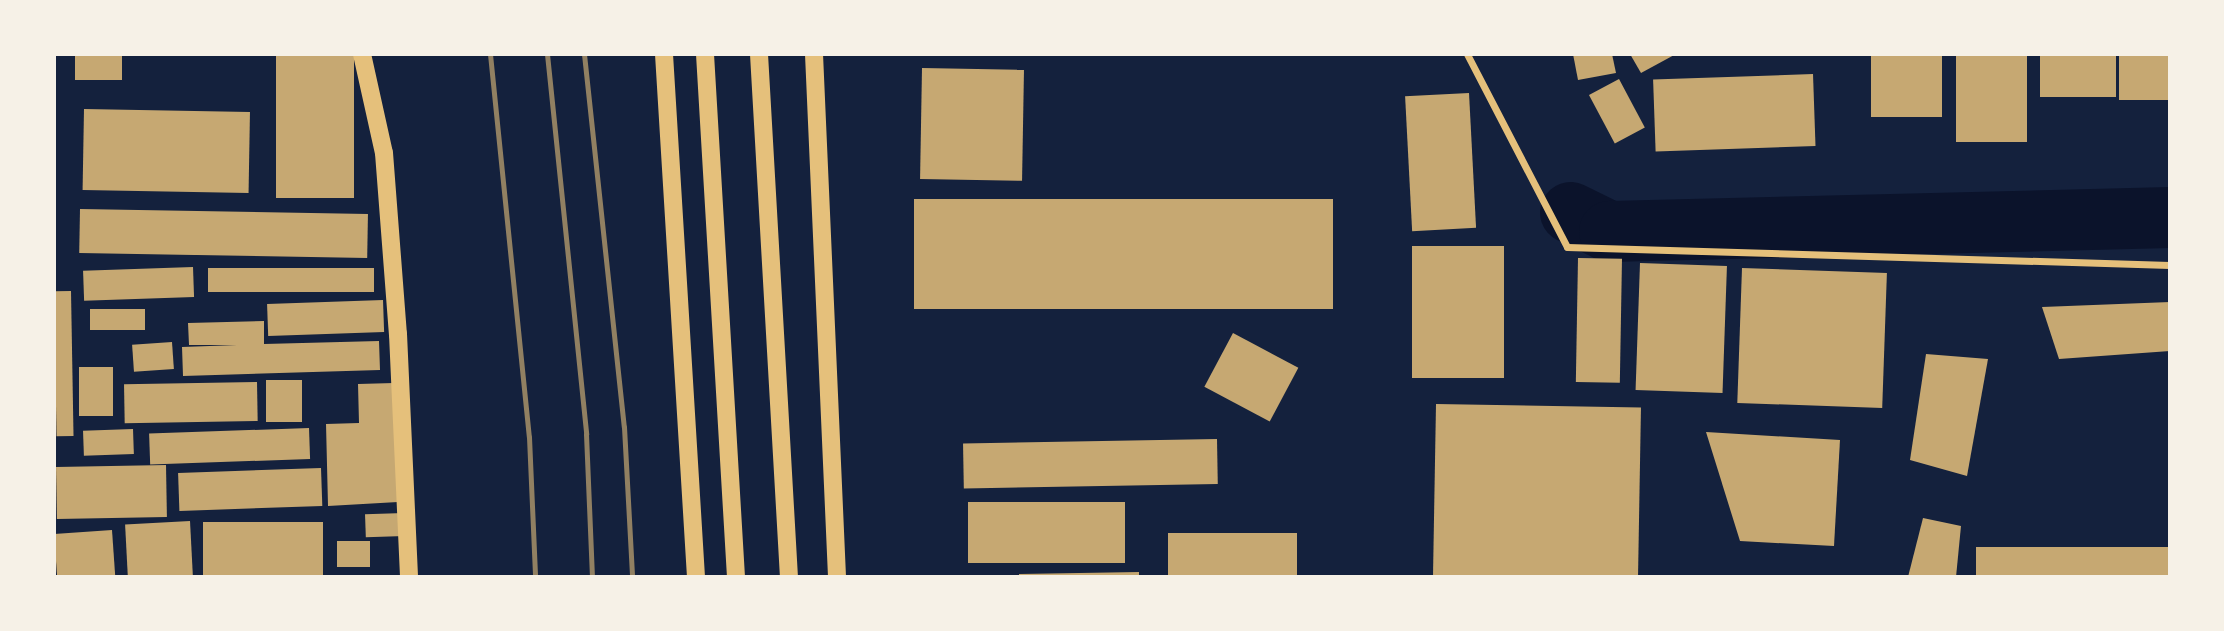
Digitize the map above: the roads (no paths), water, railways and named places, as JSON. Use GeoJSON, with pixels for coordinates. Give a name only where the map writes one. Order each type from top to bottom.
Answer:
{"type":"FeatureCollection","features":[{"type":"Feature","properties":{"kind":"main road"},"geometry":{"type":"LineString","coordinates":[[362,54],[384,153],[398,334],[409,577]]}},
{"type":"Feature","properties":{"kind":"main road"},"geometry":{"type":"LineString","coordinates":[[664,54],[696,577]]}},
{"type":"Feature","properties":{"kind":"main road"},"geometry":{"type":"LineString","coordinates":[[705,54],[736,577]]}},
{"type":"Feature","properties":{"kind":"main road"},"geometry":{"type":"LineString","coordinates":[[759,54],[789,577]]}},
{"type":"Feature","properties":{"kind":"main road"},"geometry":{"type":"LineString","coordinates":[[814,54],[838,577]]}},
{"type":"Feature","properties":{"kind":"street"},"geometry":{"type":"LineString","coordinates":[[1467,54],[1567,247],[2170,265]]}},
{"type":"Feature","properties":{"kind":"waterway"},"geometry":{"type":"LineString","coordinates":[[1570,212],[1609,231],[2170,217]]}},
{"type":"Feature","properties":{"kind":"railway"},"geometry":{"type":"LineString","coordinates":[[490,54],[529,437],[535,577]]}},
{"type":"Feature","properties":{"kind":"railway"},"geometry":{"type":"LineString","coordinates":[[547,54],[586,434],[592,577]]}},
{"type":"Feature","properties":{"kind":"railway"},"geometry":{"type":"LineString","coordinates":[[584,54],[624,427],[632,577]]}}]}
